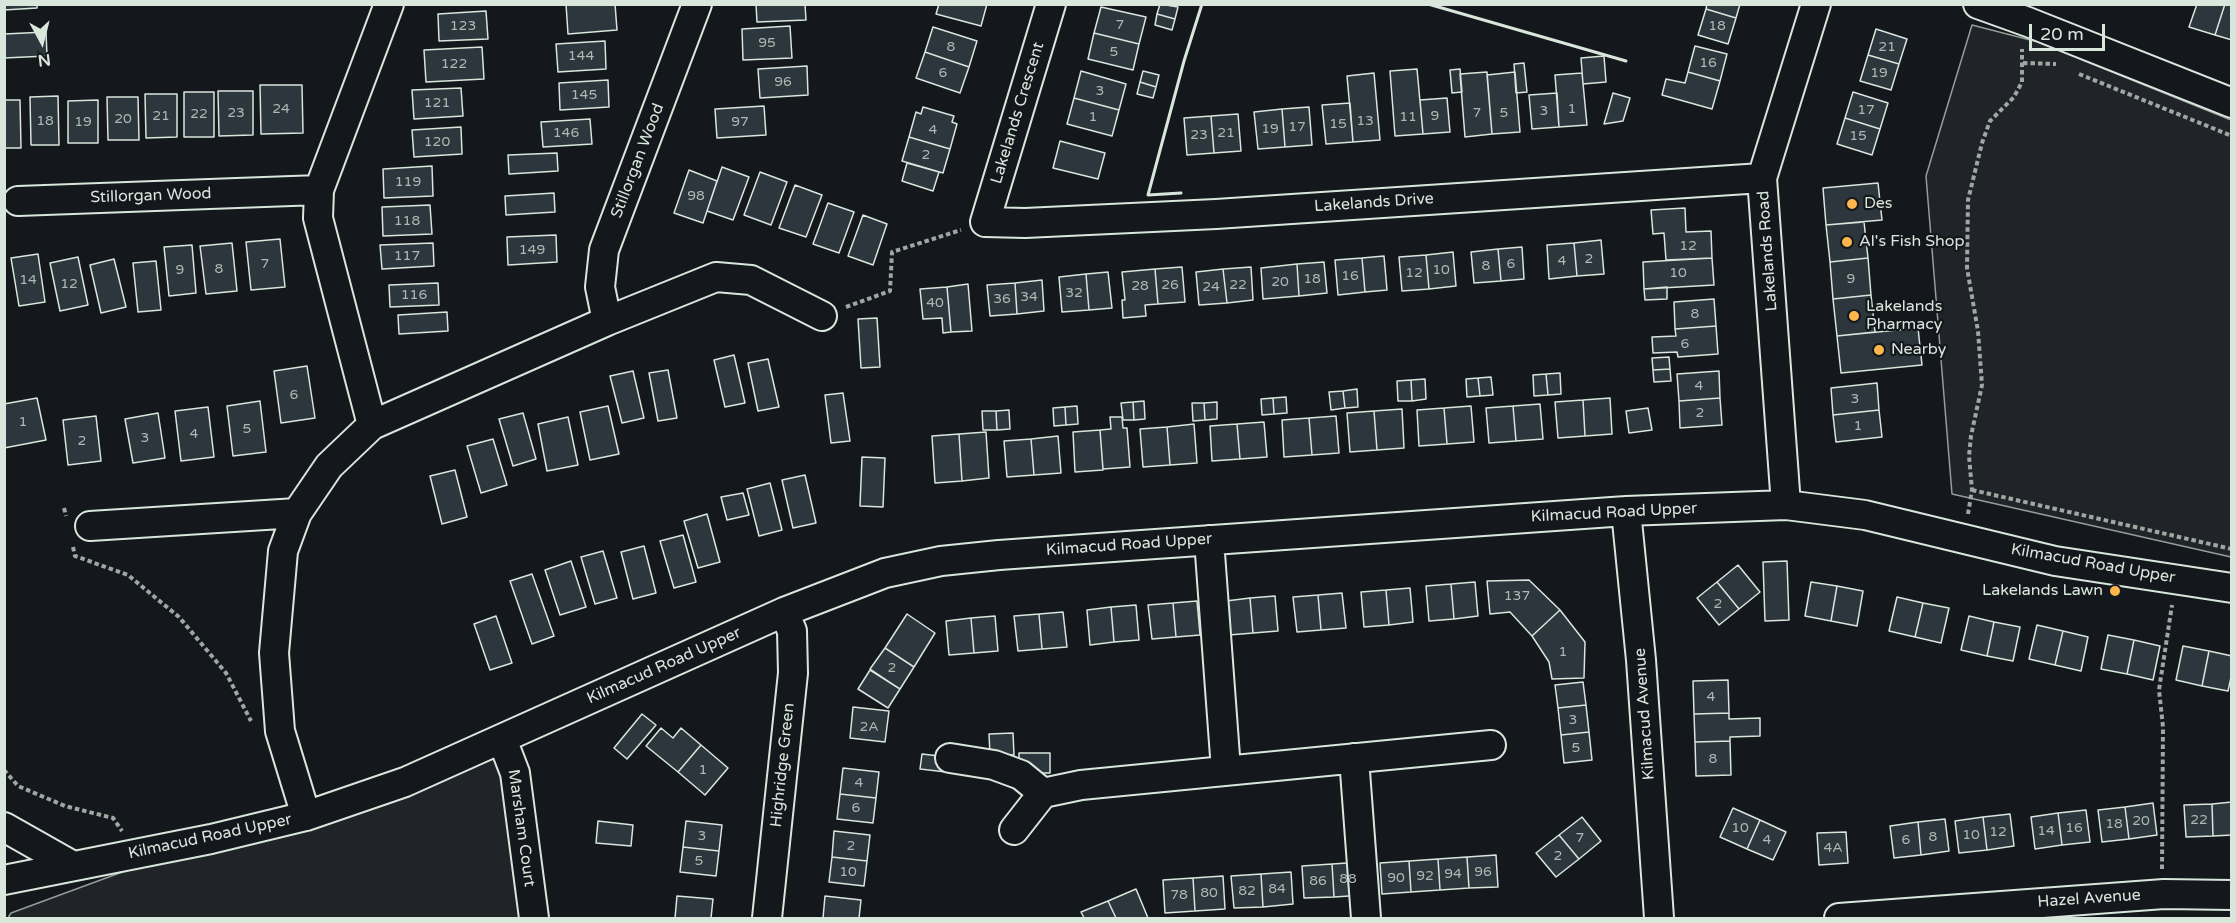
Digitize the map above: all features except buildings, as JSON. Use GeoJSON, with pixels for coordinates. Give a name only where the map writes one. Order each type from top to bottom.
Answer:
{"type":"FeatureCollection","features":[{"type":"Feature","properties":{"kind":"street"},"geometry":{"type":"LineString","coordinates":[[372,425],[318,218],[319,189],[389,4]]}},
{"type":"Feature","properties":{"kind":"street","name":"Stillorgan Wood"},"geometry":{"type":"LineString","coordinates":[[607,321],[600,287],[604,250],[697,4]]}},
{"type":"Feature","properties":{"kind":"street","name":"Lakelands Crescent"},"geometry":{"type":"LineString","coordinates":[[985,222],[1051,4]]}},
{"type":"Feature","properties":{"kind":"street","name":"Lakelands Road"},"geometry":{"type":"LineString","coordinates":[[1786,505],[1762,178],[1816,4]]}},
{"type":"Feature","properties":{"kind":"street"},"geometry":{"type":"LineString","coordinates":[[2005,11],[2232,103]]}},
{"type":"Feature","properties":{"kind":"street","name":"Lakelands Drive"},"geometry":{"type":"LineString","coordinates":[[985,222],[1025,224],[1216,214],[1762,178]]}},
{"type":"Feature","properties":{"kind":"street","name":"Stillorgan Wood"},"geometry":{"type":"LineString","coordinates":[[18,201],[319,189]]}},
{"type":"Feature","properties":{"kind":"street"},"geometry":{"type":"LineString","coordinates":[[306,816],[280,731],[274,653],[283,551],[297,513],[330,466],[372,425],[607,321],[716,277],[751,280],[822,316]]}},
{"type":"Feature","properties":{"kind":"street","name":"Kilmacud Road Upper"},"geometry":{"type":"LineString","coordinates":[[4,880],[212,839],[306,816],[405,782],[784,612],[885,573],[941,561],[1626,511],[1786,505],[1865,514],[2055,561],[2232,588]]}},
{"type":"Feature","properties":{"kind":"street","name":"Kilmacud Avenue"},"geometry":{"type":"LineString","coordinates":[[1626,511],[1641,660],[1659,918]]}},
{"type":"Feature","properties":{"kind":"street"},"geometry":{"type":"LineString","coordinates":[[76,528],[297,513]]}},
{"type":"Feature","properties":{"kind":"street"},"geometry":{"type":"LineString","coordinates":[[1209,540],[1226,770]]}},
{"type":"Feature","properties":{"kind":"street","name":"Highridge Green"},"geometry":{"type":"LineString","coordinates":[[767,918],[793,673],[792,632],[784,612]]}},
{"type":"Feature","properties":{"kind":"street","name":"Marsham Court"},"geometry":{"type":"LineString","coordinates":[[502,739],[515,773],[534,918]]}},
{"type":"Feature","properties":{"kind":"street"},"geometry":{"type":"LineString","coordinates":[[1014,830],[1043,793],[1081,784],[1491,745]]}},
{"type":"Feature","properties":{"kind":"street"},"geometry":{"type":"LineString","coordinates":[[950,758],[994,765],[1021,775],[1043,793]]}},
{"type":"Feature","properties":{"kind":"street"},"geometry":{"type":"LineString","coordinates":[[1354,758],[1366,918]]}},
{"type":"Feature","properties":{"kind":"street"},"geometry":{"type":"LineString","coordinates":[[4,827],[73,866]]}},
{"type":"Feature","properties":{"kind":"street","name":"Hazel Avenue"},"geometry":{"type":"LineString","coordinates":[[1839,918],[2076,909],[2164,894],[2232,895]]}},
{"type":"Feature","properties":{"kind":"path"},"geometry":{"type":"LineString","coordinates":[[1963,539],[1972,490],[1969,456],[1971,436],[1982,385],[1982,363],[1967,268],[1968,200],[1982,142],[1990,121],[2014,97],[2022,82],[2022,39],[2005,11]]}},
{"type":"Feature","properties":{"kind":"path"},"geometry":{"type":"LineString","coordinates":[[2023,63],[2054,64],[2065,68]]}},
{"type":"Feature","properties":{"kind":"path"},"geometry":{"type":"LineString","coordinates":[[2076,73],[2232,136]]}},
{"type":"Feature","properties":{"kind":"path"},"geometry":{"type":"LineString","coordinates":[[822,316],[890,291],[892,252],[985,222]]}},
{"type":"Feature","properties":{"kind":"path"},"geometry":{"type":"LineString","coordinates":[[1972,490],[2232,549]]}},
{"type":"Feature","properties":{"kind":"path"},"geometry":{"type":"LineString","coordinates":[[64,508],[76,528],[75,556],[128,575],[179,616],[226,673],[254,728]]}},
{"type":"Feature","properties":{"kind":"path"},"geometry":{"type":"LineString","coordinates":[[2164,894],[2161,851],[2163,727],[2159,690],[2176,579]]}},
{"type":"Feature","properties":{"kind":"path"},"geometry":{"type":"LineString","coordinates":[[4,770],[18,786],[65,806],[113,818],[137,853]]}},
{"type":"Feature","properties":{"kind":"shaded area"},"geometry":{"type":"Polygon","coordinates":[[[1972,25],[2038,42],[2231,120],[2231,557],[1952,494],[1926,176],[1972,25]]]}},
{"type":"Feature","properties":{"kind":"shaded area"},"geometry":{"type":"Polygon","coordinates":[[[502,739],[534,918],[8,918],[11,913],[212,839],[502,739]]]}},
{"type":"Feature","properties":{"kind":"wall"},"geometry":{"type":"LineString","coordinates":[[1181,193],[1148,195],[1184,61],[1202,4]]}},
{"type":"Feature","properties":{"kind":"wall"},"geometry":{"type":"LineString","coordinates":[[1428,4],[1626,61]]}},
{"type":"Feature","properties":{"kind":"place","name":"Des"},"geometry":{"type":"Point","coordinates":[1852,204]}},
{"type":"Feature","properties":{"kind":"place","name":"Al's Fish Shop"},"geometry":{"type":"Point","coordinates":[1847,242]}},
{"type":"Feature","properties":{"kind":"place","name":"Lakelands Pharmacy"},"geometry":{"type":"Point","coordinates":[1854,316]}},
{"type":"Feature","properties":{"kind":"place","name":"Nearby"},"geometry":{"type":"Point","coordinates":[1879,350]}},
{"type":"Feature","properties":{"kind":"place","name":"Lakelands Lawn"},"geometry":{"type":"Point","coordinates":[2115,591]}}]}
